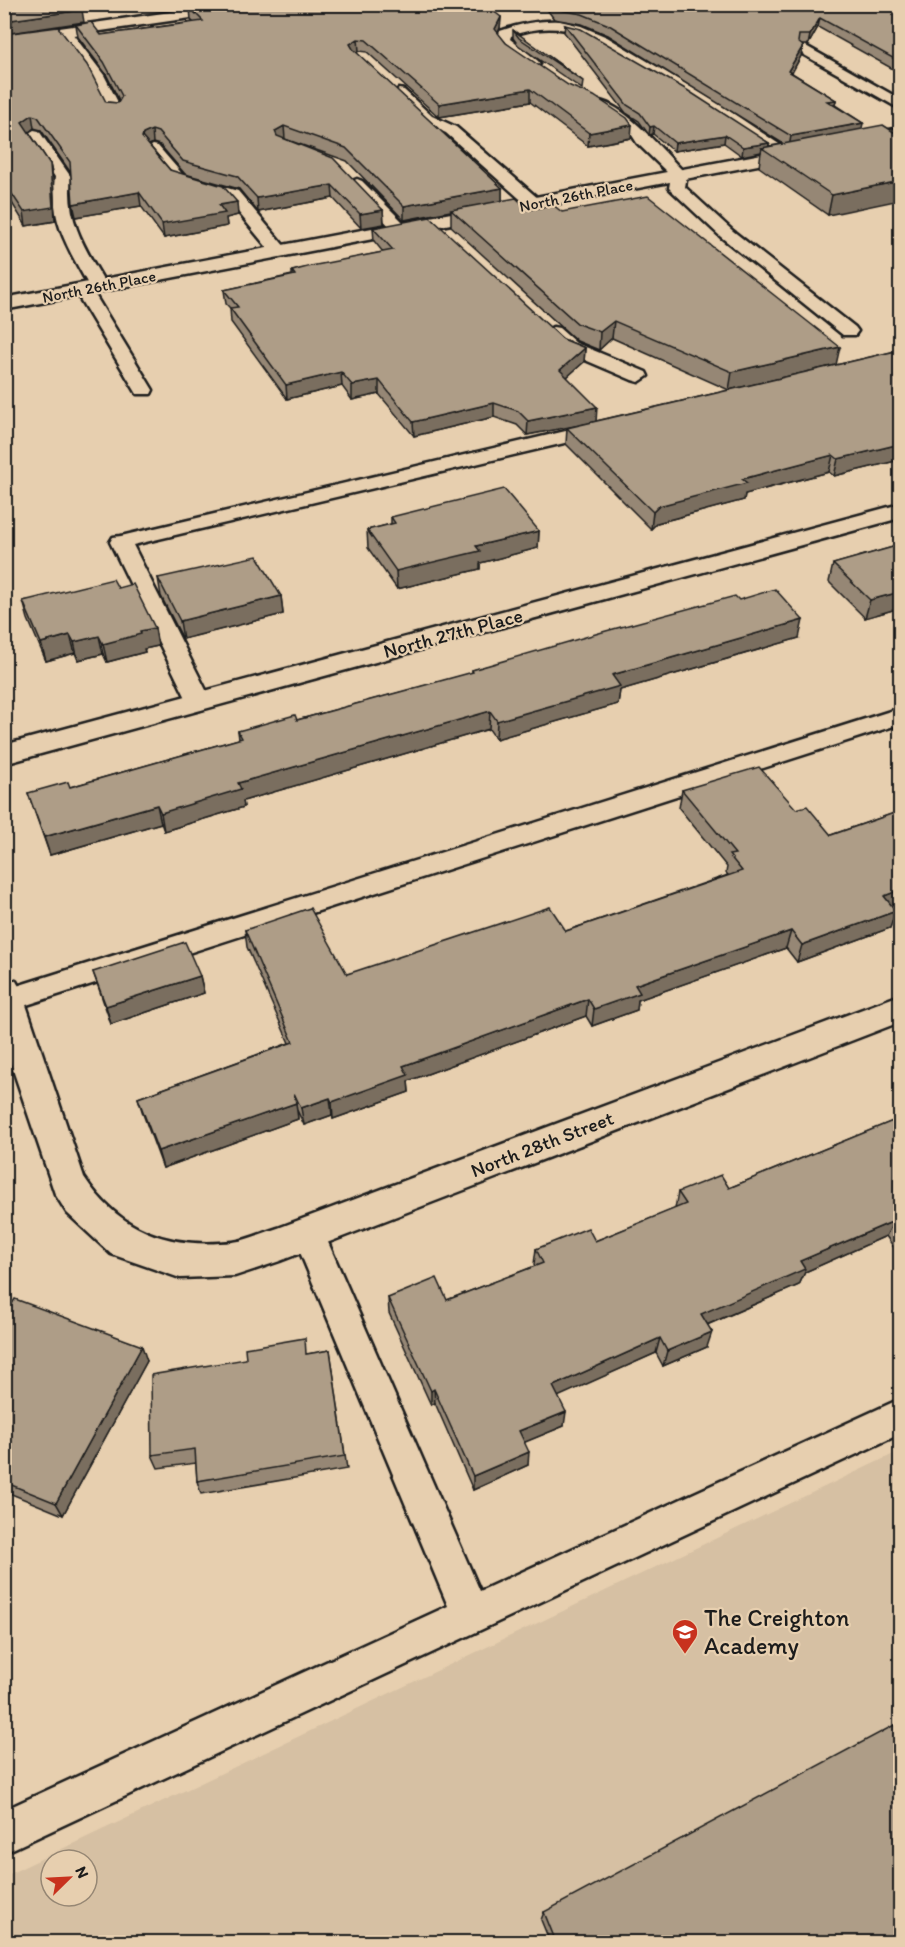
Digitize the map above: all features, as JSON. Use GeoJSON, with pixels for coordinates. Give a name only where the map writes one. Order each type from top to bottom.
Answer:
{"type":"FeatureCollection","features":[{"type":"Feature","properties":{"kind":"street"},"geometry":{"type":"LineString","coordinates":[[4,41],[260,4]]}},
{"type":"Feature","properties":{"kind":"street","name":"North 26th Place"},"geometry":{"type":"LineString","coordinates":[[4,304],[900,133]]}},
{"type":"Feature","properties":{"kind":"street","name":"North 27th Place"},"geometry":{"type":"LineString","coordinates":[[4,755],[900,511]]}},
{"type":"Feature","properties":{"kind":"street","name":"North 28th Street"},"geometry":{"type":"LineString","coordinates":[[6,995],[68,1183],[80,1202],[124,1242],[180,1261],[235,1259],[900,1008]]}},
{"type":"Feature","properties":{"kind":"lane"},"geometry":{"type":"LineString","coordinates":[[548,75],[512,50],[503,40],[505,34],[527,27],[551,25],[582,30],[664,77],[787,154]]}},
{"type":"Feature","properties":{"kind":"lane"},"geometry":{"type":"LineString","coordinates":[[64,32],[97,75],[115,110]]}},
{"type":"Feature","properties":{"kind":"lane"},"geometry":{"type":"LineString","coordinates":[[804,49],[900,105]]}},
{"type":"Feature","properties":{"kind":"lane"},"geometry":{"type":"LineString","coordinates":[[388,83],[427,119],[452,130],[534,203]]}},
{"type":"Feature","properties":{"kind":"lane"},"geometry":{"type":"LineString","coordinates":[[591,100],[633,126],[642,140],[679,175],[677,188],[727,234],[849,331]]}},
{"type":"Feature","properties":{"kind":"lane"},"geometry":{"type":"LineString","coordinates":[[34,134],[63,177],[60,209],[63,222],[90,288],[144,390]]}},
{"type":"Feature","properties":{"kind":"lane"},"geometry":{"type":"LineString","coordinates":[[153,150],[179,179],[232,194],[280,252]]}},
{"type":"Feature","properties":{"kind":"lane"},"geometry":{"type":"LineString","coordinates":[[347,174],[401,229]]}},
{"type":"Feature","properties":{"kind":"lane"},"geometry":{"type":"LineString","coordinates":[[434,222],[452,239]]}},
{"type":"Feature","properties":{"kind":"lane"},"geometry":{"type":"LineString","coordinates":[[536,316],[570,348],[639,376]]}},
{"type":"Feature","properties":{"kind":"lane"},"geometry":{"type":"LineString","coordinates":[[200,702],[121,542],[621,424]]}},
{"type":"Feature","properties":{"kind":"lane"},"geometry":{"type":"LineString","coordinates":[[6,995],[900,716]]}},
{"type":"Feature","properties":{"kind":"lane"},"geometry":{"type":"LineString","coordinates":[[308,1233],[471,1616]]}},
{"type":"Feature","properties":{"kind":"lane"},"geometry":{"type":"LineString","coordinates":[[4,1832],[900,1416]]}},
{"type":"Feature","properties":{"kind":"shaded area","name":"The Creighton Academy"},"geometry":{"type":"Polygon","coordinates":[[[900,1451],[900,1942],[5,1942],[5,1876],[39,1860],[39,1908],[99,1908],[99,1848],[64,1848],[900,1451]]]}},
{"type":"Feature","properties":{"kind":"building"},"geometry":{"type":"Polygon","coordinates":[[[4,4],[77,4],[82,10],[4,21],[4,4]]]}},
{"type":"Feature","properties":{"kind":"building"},"geometry":{"type":"Polygon","coordinates":[[[217,4],[484,4],[501,17],[495,29],[506,43],[568,85],[594,96],[627,118],[632,125],[589,133],[530,89],[439,104],[366,40],[358,39],[350,44],[353,49],[502,188],[404,206],[346,148],[284,126],[275,131],[277,136],[333,158],[383,210],[360,214],[332,185],[257,198],[237,176],[183,161],[158,132],[152,130],[143,134],[142,137],[170,170],[223,186],[237,202],[219,205],[225,213],[162,224],[139,192],[73,204],[70,162],[38,117],[32,115],[22,122],[50,164],[53,207],[24,212],[4,182],[4,34],[58,27],[87,65],[106,102],[118,103],[122,96],[104,62],[76,25],[91,22],[101,35],[203,21],[190,8],[217,4]]]}},
{"type":"Feature","properties":{"kind":"building"},"geometry":{"type":"Polygon","coordinates":[[[551,4],[900,4],[900,62],[820,18],[810,35],[799,35],[798,42],[803,46],[788,71],[836,100],[827,101],[863,123],[791,136],[609,25],[582,14],[554,9],[551,4]]]}},
{"type":"Feature","properties":{"kind":"building"},"geometry":{"type":"Polygon","coordinates":[[[565,25],[581,29],[687,90],[769,143],[743,147],[725,135],[675,143],[654,126],[650,127],[640,113],[627,105],[565,25]]]}},
{"type":"Feature","properties":{"kind":"building"},"geometry":{"type":"Polygon","coordinates":[[[513,30],[583,81],[519,38],[513,30]]]}},
{"type":"Feature","properties":{"kind":"building"},"geometry":{"type":"Polygon","coordinates":[[[883,125],[900,136],[900,181],[832,195],[762,148],[883,125]]]}},
{"type":"Feature","properties":{"kind":"building"},"geometry":{"type":"Polygon","coordinates":[[[648,196],[840,347],[732,372],[614,321],[600,332],[578,324],[451,210],[516,198],[529,210],[553,205],[562,212],[648,196]]]}},
{"type":"Feature","properties":{"kind":"building"},"geometry":{"type":"Polygon","coordinates":[[[430,217],[563,339],[585,348],[560,370],[597,407],[528,421],[518,411],[494,403],[413,422],[379,380],[352,385],[341,372],[286,385],[230,308],[238,307],[224,290],[295,275],[292,271],[311,266],[393,250],[373,228],[430,217]]]}},
{"type":"Feature","properties":{"kind":"building"},"geometry":{"type":"Polygon","coordinates":[[[900,350],[900,444],[838,459],[833,455],[742,479],[747,483],[659,506],[653,512],[567,428],[900,350]]]}},
{"type":"Feature","properties":{"kind":"building"},"geometry":{"type":"Polygon","coordinates":[[[504,489],[539,531],[476,546],[480,551],[396,571],[367,530],[395,523],[391,517],[504,489]]]}},
{"type":"Feature","properties":{"kind":"building"},"geometry":{"type":"Polygon","coordinates":[[[900,545],[900,592],[870,600],[833,564],[900,545]]]}},
{"type":"Feature","properties":{"kind":"building"},"geometry":{"type":"Polygon","coordinates":[[[257,556],[281,596],[180,621],[158,578],[257,556]]]}},
{"type":"Feature","properties":{"kind":"building"},"geometry":{"type":"Polygon","coordinates":[[[113,579],[118,588],[133,584],[155,628],[103,644],[99,636],[74,642],[70,635],[41,643],[23,601],[113,579]]]}},
{"type":"Feature","properties":{"kind":"building"},"geometry":{"type":"Polygon","coordinates":[[[775,589],[803,620],[612,675],[620,686],[497,721],[490,711],[238,783],[241,789],[161,813],[157,805],[44,837],[28,793],[68,782],[70,787],[242,738],[238,731],[295,715],[297,720],[473,672],[472,670],[606,631],[735,596],[739,600],[775,589]]]}},
{"type":"Feature","properties":{"kind":"building"},"geometry":{"type":"Polygon","coordinates":[[[759,767],[796,809],[807,806],[831,835],[900,811],[900,890],[884,896],[896,911],[802,945],[791,931],[635,985],[640,993],[594,1009],[588,999],[403,1066],[408,1075],[332,1102],[330,1098],[301,1108],[294,1093],[296,1103],[158,1151],[138,1098],[293,1042],[245,930],[310,908],[347,974],[550,907],[566,931],[742,871],[729,855],[735,854],[682,790],[759,767]]]}},
{"type":"Feature","properties":{"kind":"building"},"geometry":{"type":"Polygon","coordinates":[[[185,942],[200,976],[106,1006],[93,972],[185,942]]]}},
{"type":"Feature","properties":{"kind":"building"},"geometry":{"type":"Polygon","coordinates":[[[900,1118],[900,1230],[894,1221],[800,1261],[805,1269],[701,1314],[712,1332],[667,1351],[660,1338],[553,1386],[566,1412],[519,1431],[529,1452],[473,1476],[434,1389],[431,1391],[388,1298],[437,1278],[447,1300],[543,1263],[536,1249],[588,1228],[595,1241],[686,1204],[678,1192],[721,1175],[729,1188],[900,1118]]]}},
{"type":"Feature","properties":{"kind":"building"},"geometry":{"type":"Polygon","coordinates":[[[15,1299],[142,1346],[56,1503],[4,1482],[4,1316],[15,1299]]]}},
{"type":"Feature","properties":{"kind":"building"},"geometry":{"type":"Polygon","coordinates":[[[305,1338],[306,1354],[330,1350],[345,1456],[197,1481],[195,1449],[152,1455],[151,1375],[246,1359],[245,1348],[305,1338]]]}},
{"type":"Feature","properties":{"kind":"building"},"geometry":{"type":"Polygon","coordinates":[[[900,1722],[900,1942],[556,1942],[544,1912],[900,1722]]]}},
{"type":"Feature","properties":{"kind":"place","name":"The Creighton Academy"},"geometry":{"type":"Point","coordinates":[685,1655]}}]}
